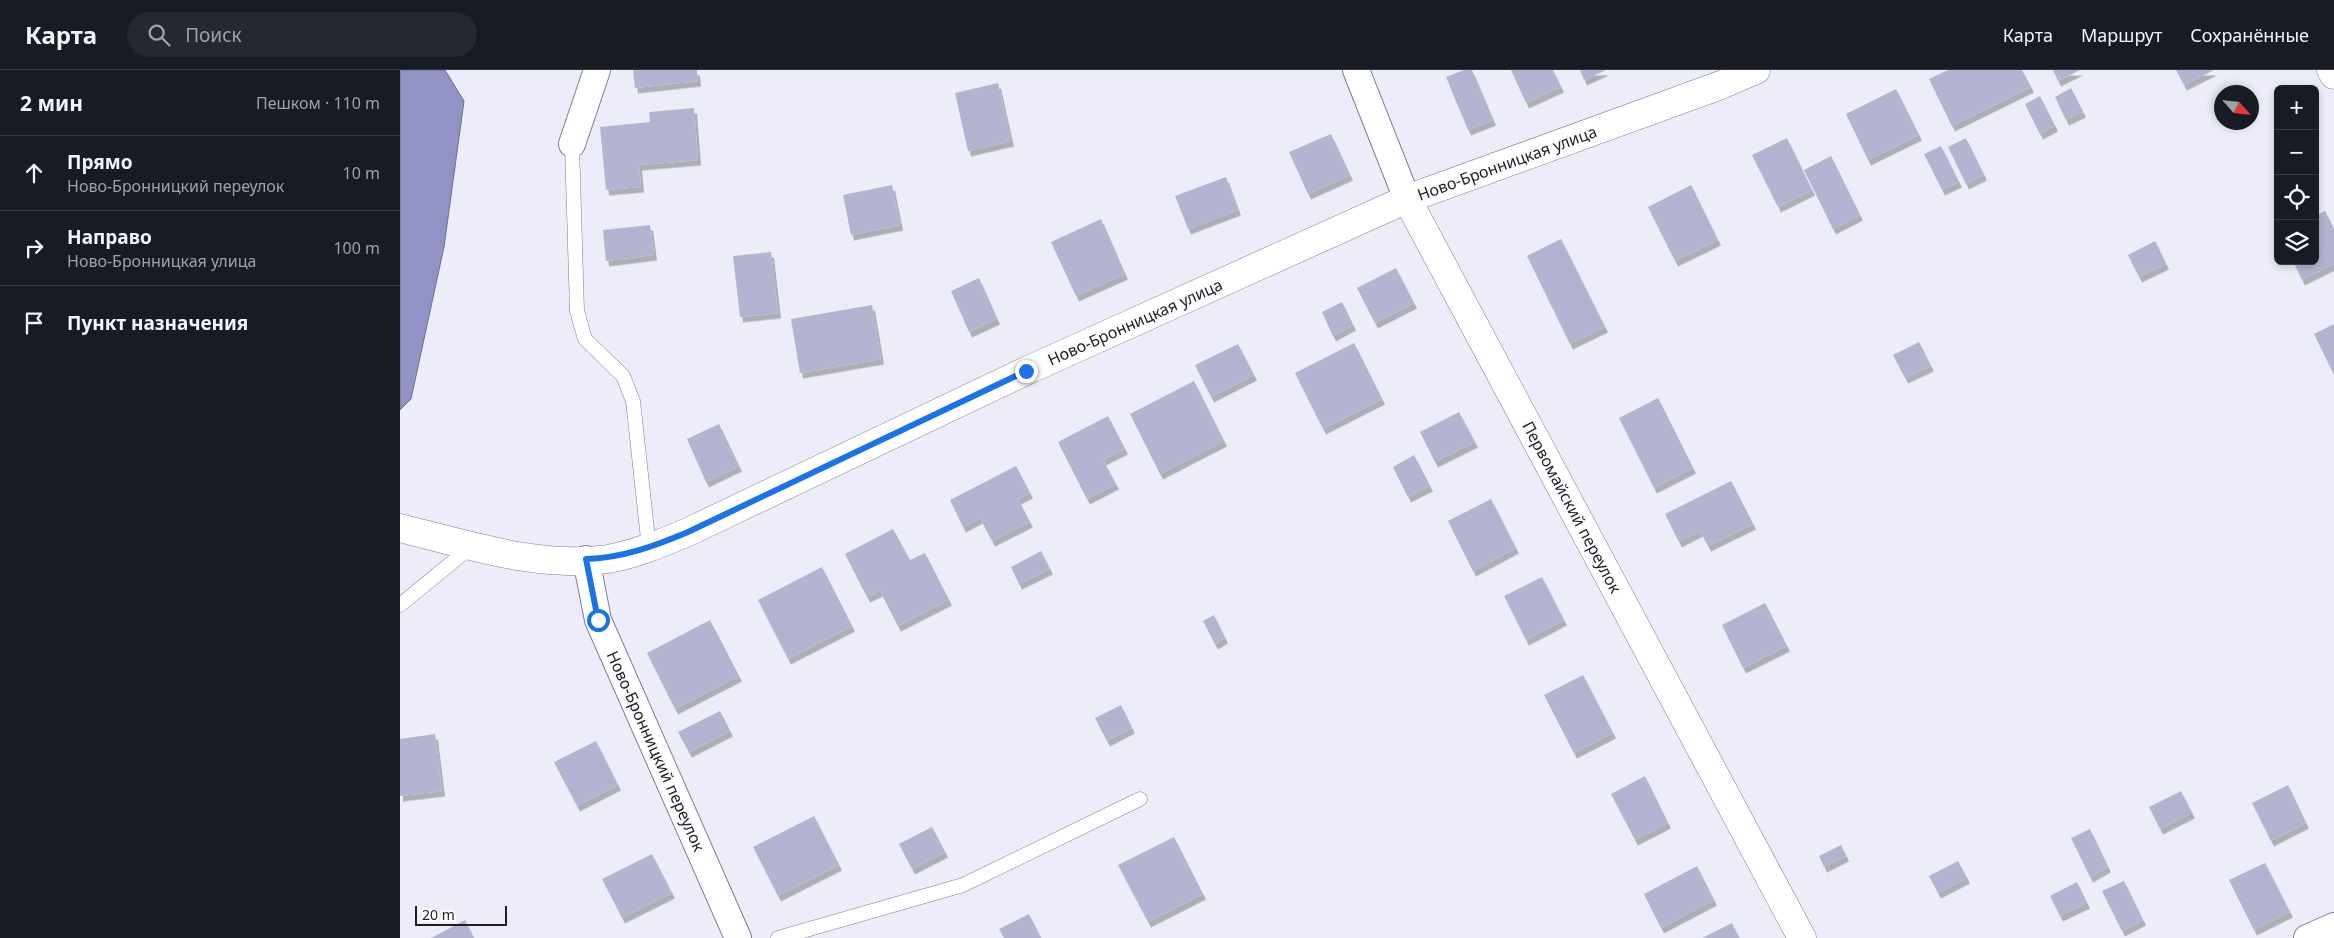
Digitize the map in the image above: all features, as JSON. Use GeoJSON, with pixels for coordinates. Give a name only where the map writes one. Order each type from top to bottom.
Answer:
{"type":"FeatureCollection","features":[{"type":"Feature","properties":{"kind":"street"},"geometry":{"type":"LineString","coordinates":[[572,144],[597,70]]}},
{"type":"Feature","properties":{"kind":"street","name":"Первомайский переулок"},"geometry":{"type":"LineString","coordinates":[[1356,70],[1407,199],[1802,938]]}},
{"type":"Feature","properties":{"kind":"street","name":"Ново-Бронницкая улица"},"geometry":{"type":"LineString","coordinates":[[400,528],[500,553],[551,560],[608,559],[649,548],[688,532],[1026,371],[1407,199],[1721,85],[1756,70]]}},
{"type":"Feature","properties":{"kind":"street"},"geometry":{"type":"LineString","coordinates":[[2331,70],[2334,75]]}},
{"type":"Feature","properties":{"kind":"street","name":"Ново-Бронницкий переулок"},"geometry":{"type":"LineString","coordinates":[[586,559],[598,620],[738,938]]}},
{"type":"Feature","properties":{"kind":"street"},"geometry":{"type":"LineString","coordinates":[[2307,938],[2334,926]]}},
{"type":"Feature","properties":{"kind":"lane"},"geometry":{"type":"LineString","coordinates":[[572,144],[577,311],[585,339],[623,376],[634,401],[649,548]]}},
{"type":"Feature","properties":{"kind":"lane"},"geometry":{"type":"LineString","coordinates":[[400,605],[472,546]]}},
{"type":"Feature","properties":{"kind":"lane"},"geometry":{"type":"LineString","coordinates":[[778,938],[963,885],[1140,799]]}},
{"type":"Feature","properties":{"kind":"water"},"geometry":{"type":"Polygon","coordinates":[[[400,70],[445,70],[464,101],[444,247],[411,399],[400,410],[400,70]]]}},
{"type":"Feature","properties":{"kind":"building"},"geometry":{"type":"Polygon","coordinates":[[[633,70],[697,70],[698,81],[635,88],[633,70]]]}},
{"type":"Feature","properties":{"kind":"building"},"geometry":{"type":"Polygon","coordinates":[[[1464,70],[1472,70],[1493,120],[1468,130],[1446,77],[1464,70]]]}},
{"type":"Feature","properties":{"kind":"building"},"geometry":{"type":"Polygon","coordinates":[[[1511,70],[1553,70],[1561,87],[1526,103],[1511,70]]]}},
{"type":"Feature","properties":{"kind":"building"},"geometry":{"type":"Polygon","coordinates":[[[1580,70],[1606,70],[1584,80],[1580,70]]]}},
{"type":"Feature","properties":{"kind":"building"},"geometry":{"type":"Polygon","coordinates":[[[1948,70],[2022,70],[2031,87],[1952,126],[1929,79],[1948,70]]]}},
{"type":"Feature","properties":{"kind":"building"},"geometry":{"type":"Polygon","coordinates":[[[2053,70],[2080,70],[2058,81],[2053,70]]]}},
{"type":"Feature","properties":{"kind":"building"},"geometry":{"type":"Polygon","coordinates":[[[2176,70],[2214,70],[2184,85],[2176,70]]]}},
{"type":"Feature","properties":{"kind":"building"},"geometry":{"type":"Polygon","coordinates":[[[998,83],[1011,141],[968,151],[955,93],[998,83]]]}},
{"type":"Feature","properties":{"kind":"building"},"geometry":{"type":"Polygon","coordinates":[[[2071,88],[2083,112],[2066,120],[2055,97],[2071,88]]]}},
{"type":"Feature","properties":{"kind":"building"},"geometry":{"type":"Polygon","coordinates":[[[1896,89],[1919,135],[1868,160],[1846,114],[1896,89]]]}},
{"type":"Feature","properties":{"kind":"building"},"geometry":{"type":"Polygon","coordinates":[[[2040,96],[2055,126],[2040,134],[2025,104],[2040,96]]]}},
{"type":"Feature","properties":{"kind":"building"},"geometry":{"type":"Polygon","coordinates":[[[694,108],[698,160],[639,165],[641,187],[606,190],[600,127],[650,122],[649,112],[694,108]]]}},
{"type":"Feature","properties":{"kind":"building"},"geometry":{"type":"Polygon","coordinates":[[[1331,134],[1350,175],[1308,194],[1289,152],[1331,134]]]}},
{"type":"Feature","properties":{"kind":"building"},"geometry":{"type":"Polygon","coordinates":[[[1787,138],[1812,190],[1778,207],[1752,155],[1787,138]]]}},
{"type":"Feature","properties":{"kind":"building"},"geometry":{"type":"Polygon","coordinates":[[[1966,138],[1984,175],[1966,184],[1948,147],[1966,138]]]}},
{"type":"Feature","properties":{"kind":"building"},"geometry":{"type":"Polygon","coordinates":[[[1941,146],[1959,182],[1942,190],[1924,154],[1941,146]]]}},
{"type":"Feature","properties":{"kind":"building"},"geometry":{"type":"Polygon","coordinates":[[[1831,156],[1860,215],[1833,229],[1804,170],[1831,156]]]}},
{"type":"Feature","properties":{"kind":"building"},"geometry":{"type":"Polygon","coordinates":[[[1226,177],[1238,210],[1188,229],[1175,196],[1226,177]]]}},
{"type":"Feature","properties":{"kind":"building"},"geometry":{"type":"Polygon","coordinates":[[[892,185],[900,225],[851,235],[843,195],[892,185]]]}},
{"type":"Feature","properties":{"kind":"building"},"geometry":{"type":"Polygon","coordinates":[[[1691,185],[1718,240],[1675,261],[1648,207],[1691,185]]]}},
{"type":"Feature","properties":{"kind":"building"},"geometry":{"type":"Polygon","coordinates":[[[2325,211],[2334,229],[2334,264],[2302,280],[2295,265],[2319,265],[2319,214],[2325,211]]]}},
{"type":"Feature","properties":{"kind":"building"},"geometry":{"type":"Polygon","coordinates":[[[1101,219],[1125,274],[1076,296],[1051,242],[1101,219]]]}},
{"type":"Feature","properties":{"kind":"building"},"geometry":{"type":"Polygon","coordinates":[[[650,225],[654,255],[606,261],[603,230],[650,225]]]}},
{"type":"Feature","properties":{"kind":"building"},"geometry":{"type":"Polygon","coordinates":[[[1561,239],[1605,327],[1570,344],[1527,256],[1561,239]]]}},
{"type":"Feature","properties":{"kind":"building"},"geometry":{"type":"Polygon","coordinates":[[[2155,241],[2166,264],[2139,277],[2128,255],[2155,241]]]}},
{"type":"Feature","properties":{"kind":"building"},"geometry":{"type":"Polygon","coordinates":[[[771,252],[778,313],[740,317],[733,256],[771,252]]]}},
{"type":"Feature","properties":{"kind":"building"},"geometry":{"type":"Polygon","coordinates":[[[1396,268],[1414,303],[1375,323],[1357,288],[1396,268]]]}},
{"type":"Feature","properties":{"kind":"building"},"geometry":{"type":"Polygon","coordinates":[[[979,278],[997,319],[969,332],[951,291],[979,278]]]}},
{"type":"Feature","properties":{"kind":"building"},"geometry":{"type":"Polygon","coordinates":[[[1342,302],[1353,325],[1333,336],[1322,312],[1342,302]]]}},
{"type":"Feature","properties":{"kind":"building"},"geometry":{"type":"Polygon","coordinates":[[[872,305],[881,359],[800,373],[791,319],[872,305]]]}},
{"type":"Feature","properties":{"kind":"building"},"geometry":{"type":"Polygon","coordinates":[[[2334,324],[2334,375],[2314,334],[2334,324]]]}},
{"type":"Feature","properties":{"kind":"building"},"geometry":{"type":"Polygon","coordinates":[[[1919,342],[1931,366],[1905,378],[1893,355],[1919,342]]]}},
{"type":"Feature","properties":{"kind":"building"},"geometry":{"type":"Polygon","coordinates":[[[1354,343],[1382,399],[1323,429],[1295,373],[1354,343]]]}},
{"type":"Feature","properties":{"kind":"building"},"geometry":{"type":"Polygon","coordinates":[[[1238,344],[1254,375],[1211,397],[1195,365],[1238,344]]]}},
{"type":"Feature","properties":{"kind":"building"},"geometry":{"type":"Polygon","coordinates":[[[1194,381],[1224,441],[1160,474],[1130,414],[1194,381]]]}},
{"type":"Feature","properties":{"kind":"building"},"geometry":{"type":"Polygon","coordinates":[[[1658,398],[1693,468],[1654,488],[1619,418],[1658,398]]]}},
{"type":"Feature","properties":{"kind":"building"},"geometry":{"type":"Polygon","coordinates":[[[1459,412],[1475,442],[1435,462],[1420,432],[1459,412]]]}},
{"type":"Feature","properties":{"kind":"building"},"geometry":{"type":"Polygon","coordinates":[[[1108,416],[1125,449],[1103,460],[1116,484],[1087,499],[1058,442],[1108,416]]]}},
{"type":"Feature","properties":{"kind":"building"},"geometry":{"type":"Polygon","coordinates":[[[719,424],[739,466],[706,482],[687,439],[719,424]]]}},
{"type":"Feature","properties":{"kind":"building"},"geometry":{"type":"Polygon","coordinates":[[[1414,455],[1430,486],[1408,497],[1393,467],[1414,455]]]}},
{"type":"Feature","properties":{"kind":"building"},"geometry":{"type":"Polygon","coordinates":[[[1016,466],[1030,493],[1018,499],[1030,522],[992,541],[980,518],[963,527],[950,500],[1016,466]]]}},
{"type":"Feature","properties":{"kind":"building"},"geometry":{"type":"Polygon","coordinates":[[[1731,481],[1753,524],[1708,546],[1700,531],[1679,542],[1665,514],[1731,481]]]}},
{"type":"Feature","properties":{"kind":"building"},"geometry":{"type":"Polygon","coordinates":[[[1491,499],[1516,548],[1473,571],[1448,521],[1491,499]]]}},
{"type":"Feature","properties":{"kind":"building"},"geometry":{"type":"Polygon","coordinates":[[[893,529],[910,560],[925,553],[949,600],[898,626],[880,591],[867,597],[845,554],[893,529]]]}},
{"type":"Feature","properties":{"kind":"building"},"geometry":{"type":"Polygon","coordinates":[[[1041,551],[1050,569],[1019,584],[1011,567],[1041,551]]]}},
{"type":"Feature","properties":{"kind":"building"},"geometry":{"type":"Polygon","coordinates":[[[822,567],[852,626],[788,659],[758,600],[822,567]]]}},
{"type":"Feature","properties":{"kind":"building"},"geometry":{"type":"Polygon","coordinates":[[[1542,577],[1564,620],[1526,640],[1504,596],[1542,577]]]}},
{"type":"Feature","properties":{"kind":"building"},"geometry":{"type":"Polygon","coordinates":[[[1765,603],[1787,646],[1743,668],[1722,625],[1765,603]]]}},
{"type":"Feature","properties":{"kind":"building"},"geometry":{"type":"Polygon","coordinates":[[[1214,615],[1225,638],[1215,644],[1203,621],[1214,615]]]}},
{"type":"Feature","properties":{"kind":"building"},"geometry":{"type":"Polygon","coordinates":[[[710,620],[739,676],[675,709],[647,653],[710,620]]]}},
{"type":"Feature","properties":{"kind":"building"},"geometry":{"type":"Polygon","coordinates":[[[1583,675],[1613,733],[1574,753],[1544,695],[1583,675]]]}},
{"type":"Feature","properties":{"kind":"building"},"geometry":{"type":"Polygon","coordinates":[[[1121,705],[1132,728],[1107,741],[1095,718],[1121,705]]]}},
{"type":"Feature","properties":{"kind":"building"},"geometry":{"type":"Polygon","coordinates":[[[720,711],[730,731],[689,752],[678,732],[720,711]]]}},
{"type":"Feature","properties":{"kind":"building"},"geometry":{"type":"Polygon","coordinates":[[[435,734],[442,791],[400,796],[400,739],[435,734]]]}},
{"type":"Feature","properties":{"kind":"building"},"geometry":{"type":"Polygon","coordinates":[[[596,741],[618,785],[577,806],[554,762],[596,741]]]}},
{"type":"Feature","properties":{"kind":"building"},"geometry":{"type":"Polygon","coordinates":[[[1645,776],[1668,823],[1635,840],[1611,794],[1645,776]]]}},
{"type":"Feature","properties":{"kind":"building"},"geometry":{"type":"Polygon","coordinates":[[[2288,785],[2306,823],[2271,841],[2252,803],[2288,785]]]}},
{"type":"Feature","properties":{"kind":"building"},"geometry":{"type":"Polygon","coordinates":[[[2181,791],[2192,813],[2160,829],[2149,807],[2181,791]]]}},
{"type":"Feature","properties":{"kind":"building"},"geometry":{"type":"Polygon","coordinates":[[[814,816],[839,865],[778,896],[753,847],[814,816]]]}},
{"type":"Feature","properties":{"kind":"building"},"geometry":{"type":"Polygon","coordinates":[[[932,827],[945,852],[912,869],[899,844],[932,827]]]}},
{"type":"Feature","properties":{"kind":"building"},"geometry":{"type":"Polygon","coordinates":[[[2090,829],[2108,867],[2090,877],[2071,838],[2090,829]]]}},
{"type":"Feature","properties":{"kind":"building"},"geometry":{"type":"Polygon","coordinates":[[[1174,837],[1203,894],[1148,922],[1118,865],[1174,837]]]}},
{"type":"Feature","properties":{"kind":"building"},"geometry":{"type":"Polygon","coordinates":[[[1841,845],[1846,856],[1824,867],[1819,856],[1841,845]]]}},
{"type":"Feature","properties":{"kind":"building"},"geometry":{"type":"Polygon","coordinates":[[[652,854],[672,893],[622,918],[602,879],[652,854]]]}},
{"type":"Feature","properties":{"kind":"building"},"geometry":{"type":"Polygon","coordinates":[[[1958,861],[1967,878],[1938,893],[1929,876],[1958,861]]]}},
{"type":"Feature","properties":{"kind":"building"},"geometry":{"type":"Polygon","coordinates":[[[2265,863],[2290,912],[2254,930],[2229,880],[2265,863]]]}},
{"type":"Feature","properties":{"kind":"building"},"geometry":{"type":"Polygon","coordinates":[[[1697,866],[1714,900],[1661,928],[1644,894],[1697,866]]]}},
{"type":"Feature","properties":{"kind":"building"},"geometry":{"type":"Polygon","coordinates":[[[2124,881],[2143,920],[2122,931],[2102,891],[2124,881]]]}},
{"type":"Feature","properties":{"kind":"building"},"geometry":{"type":"Polygon","coordinates":[[[2077,882],[2087,903],[2060,916],[2050,896],[2077,882]]]}},
{"type":"Feature","properties":{"kind":"building"},"geometry":{"type":"Polygon","coordinates":[[[1029,914],[1041,938],[1004,938],[999,929],[1029,914]]]}},
{"type":"Feature","properties":{"kind":"building"},"geometry":{"type":"Polygon","coordinates":[[[465,920],[474,938],[431,938],[465,920]]]}},
{"type":"Feature","properties":{"kind":"building"},"geometry":{"type":"Polygon","coordinates":[[[1732,923],[1739,938],[1702,938],[1732,923]]]}},
{"type":"Feature","properties":{"kind":"route"},"geometry":{"type":"LineString","coordinates":[[598,620],[586,559],[608,559],[649,548],[688,532],[1026,371]]}}]}
